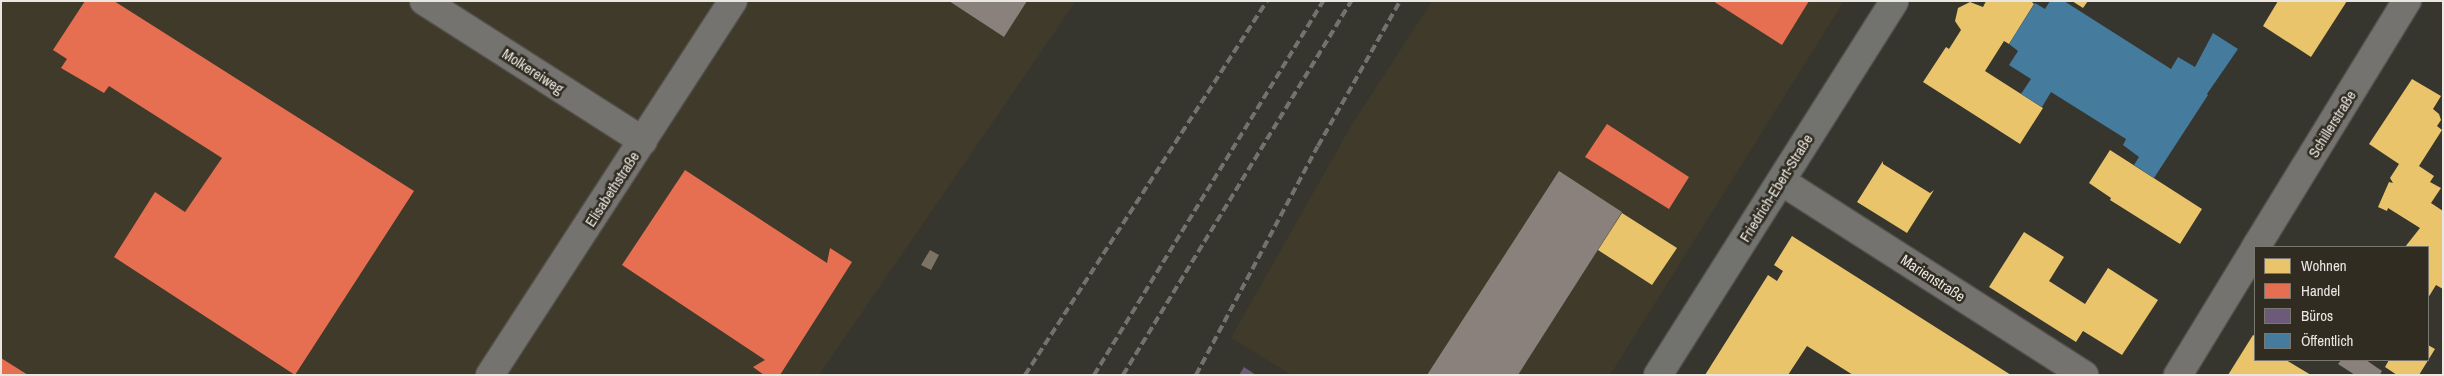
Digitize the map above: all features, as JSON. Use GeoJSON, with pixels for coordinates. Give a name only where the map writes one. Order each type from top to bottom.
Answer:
{"type":"FeatureCollection","features":[{"type":"Feature","properties":{"kind":"main road","name":"Friedrich-Ebert-Straße"},"geometry":{"type":"LineString","coordinates":[[1658,375],[1894,1]]}},
{"type":"Feature","properties":{"kind":"street","name":"Molkereiweg"},"geometry":{"type":"LineString","coordinates":[[424,1],[643,141]]}},
{"type":"Feature","properties":{"kind":"street","name":"Elisabethstraße"},"geometry":{"type":"LineString","coordinates":[[490,375],[733,1]]}},
{"type":"Feature","properties":{"kind":"street","name":"Schillerstraße"},"geometry":{"type":"LineString","coordinates":[[2257,246],[2407,1]]}},
{"type":"Feature","properties":{"kind":"street","name":"Marienstraße"},"geometry":{"type":"LineString","coordinates":[[1781,181],[2084,375]]}},
{"type":"Feature","properties":{"kind":"street","name":"Schillerstraße"},"geometry":{"type":"LineString","coordinates":[[2178,375],[2254,251]]}},
{"type":"Feature","properties":{"kind":"shaded area"},"geometry":{"type":"Polygon","coordinates":[[[1,1],[1076,1],[819,375],[1,375],[1,1]]]}},
{"type":"Feature","properties":{"kind":"shaded area"},"geometry":{"type":"Polygon","coordinates":[[[1432,1],[1844,1],[1610,375],[1292,375],[1231,338],[1351,126],[1432,1]]]}},
{"type":"Feature","properties":{"kind":"building: Wohnen"},"geometry":{"type":"Polygon","coordinates":[[[1986,1],[2031,1],[2034,4],[2009,44],[2004,41],[1985,71],[2043,108],[2020,144],[1923,82],[1946,47],[1949,49],[1961,30],[1955,21],[1958,8],[1970,2],[1983,7],[1986,1]]]}},
{"type":"Feature","properties":{"kind":"building: Wohnen"},"geometry":{"type":"Polygon","coordinates":[[[2072,1],[2088,1],[2083,8],[2072,1]]]}},
{"type":"Feature","properties":{"kind":"building: Wohnen"},"geometry":{"type":"Polygon","coordinates":[[[2278,1],[2347,1],[2311,57],[2263,26],[2278,1]]]}},
{"type":"Feature","properties":{"kind":"building: Wohnen"},"geometry":{"type":"Polygon","coordinates":[[[2412,79],[2441,96],[2433,109],[2439,114],[2441,120],[2437,126],[2442,130],[2419,166],[2434,176],[2430,182],[2441,188],[2431,203],[2443,211],[2443,289],[2436,285],[2429,296],[2429,246],[2406,246],[2420,228],[2388,208],[2387,211],[2378,207],[2389,182],[2393,183],[2390,178],[2399,164],[2369,144],[2412,79]]]}},
{"type":"Feature","properties":{"kind":"building: Wohnen"},"geometry":{"type":"Polygon","coordinates":[[[2110,150],[2202,209],[2180,244],[2110,200],[2111,198],[2089,183],[2110,150]]]}},
{"type":"Feature","properties":{"kind":"building: Wohnen"},"geometry":{"type":"Polygon","coordinates":[[[1883,161],[1883,164],[1930,193],[1934,190],[1907,233],[1857,202],[1883,161]]]}},
{"type":"Feature","properties":{"kind":"building: Wohnen"},"geometry":{"type":"Polygon","coordinates":[[[1622,213],[1677,248],[1652,285],[1598,250],[1622,213]]]}},
{"type":"Feature","properties":{"kind":"building: Wohnen"},"geometry":{"type":"Polygon","coordinates":[[[2024,232],[2064,257],[2049,281],[2085,304],[2108,268],[2158,300],[2122,355],[2083,331],[2076,342],[1989,287],[2024,232]]]}},
{"type":"Feature","properties":{"kind":"building: Wohnen"},"geometry":{"type":"Polygon","coordinates":[[[1792,236],[2011,375],[1853,375],[1807,346],[1788,375],[1705,375],[1768,275],[1777,281],[1783,271],[1774,265],[1792,236]]]}},
{"type":"Feature","properties":{"kind":"building: Wohnen"},"geometry":{"type":"Polygon","coordinates":[[[2253,335],[2254,361],[2288,361],[2311,375],[2228,375],[2253,335]]]}},
{"type":"Feature","properties":{"kind":"building: Wohnen"},"geometry":{"type":"Polygon","coordinates":[[[2429,346],[2435,349],[2429,359],[2429,346]]]}},
{"type":"Feature","properties":{"kind":"building: Wohnen"},"geometry":{"type":"Polygon","coordinates":[[[2388,361],[2428,361],[2419,375],[2397,375],[2385,367],[2388,361]]]}},
{"type":"Feature","properties":{"kind":"building: Handel"},"geometry":{"type":"Polygon","coordinates":[[[85,1],[114,1],[414,191],[295,375],[114,257],[155,192],[185,212],[222,158],[109,86],[104,93],[61,68],[67,59],[53,50],[85,1]]]}},
{"type":"Feature","properties":{"kind":"building: Handel"},"geometry":{"type":"Polygon","coordinates":[[[1713,1],[1809,1],[1782,45],[1713,1]]]}},
{"type":"Feature","properties":{"kind":"building: Handel"},"geometry":{"type":"Polygon","coordinates":[[[1607,124],[1689,177],[1669,209],[1585,157],[1607,124]]]}},
{"type":"Feature","properties":{"kind":"building: Handel"},"geometry":{"type":"Polygon","coordinates":[[[685,170],[827,263],[830,248],[852,262],[780,375],[764,375],[753,367],[765,360],[622,265],[685,170]]]}},
{"type":"Feature","properties":{"kind":"building: Handel"},"geometry":{"type":"Polygon","coordinates":[[[1,358],[28,375],[1,375],[1,358]]]}},
{"type":"Feature","properties":{"kind":"building: Büros"},"geometry":{"type":"Polygon","coordinates":[[[1244,367],[1256,375],[1239,375],[1244,367]]]}},
{"type":"Feature","properties":{"kind":"building: Öffentlich"},"geometry":{"type":"Polygon","coordinates":[[[2050,1],[2064,1],[2171,69],[2178,57],[2195,67],[2213,33],[2238,49],[2154,178],[2134,165],[2139,157],[2123,145],[2126,139],[2051,92],[2042,107],[2021,94],[2031,79],[2009,65],[2018,51],[2009,44],[2035,3],[2045,9],[2050,1]]]}},
{"type":"Feature","properties":{"kind":"building: Industrie"},"geometry":{"type":"Polygon","coordinates":[[[949,1],[1027,1],[1004,37],[949,1]]]}},
{"type":"Feature","properties":{"kind":"building: Industrie"},"geometry":{"type":"Polygon","coordinates":[[[1559,171],[1622,212],[1518,375],[1427,375],[1559,171]]]}},
{"type":"Feature","properties":{"kind":"building: Industrie"},"geometry":{"type":"Polygon","coordinates":[[[2340,361],[2367,361],[2382,371],[2380,375],[2355,375],[2338,364],[2340,361]]]}},
{"type":"Feature","properties":{"kind":"building: Sonstige"},"geometry":{"type":"Polygon","coordinates":[[[930,250],[939,255],[931,270],[921,265],[930,250]]]}},
{"type":"Feature","properties":{"kind":"railway"},"geometry":{"type":"LineString","coordinates":[[1025,375],[1267,1]]}},
{"type":"Feature","properties":{"kind":"railway"},"geometry":{"type":"LineString","coordinates":[[1094,375],[1323,1]]}},
{"type":"Feature","properties":{"kind":"railway"},"geometry":{"type":"LineString","coordinates":[[1123,375],[1351,1]]}},
{"type":"Feature","properties":{"kind":"railway"},"geometry":{"type":"LineString","coordinates":[[1196,375],[1318,146],[1400,1]]}}]}
